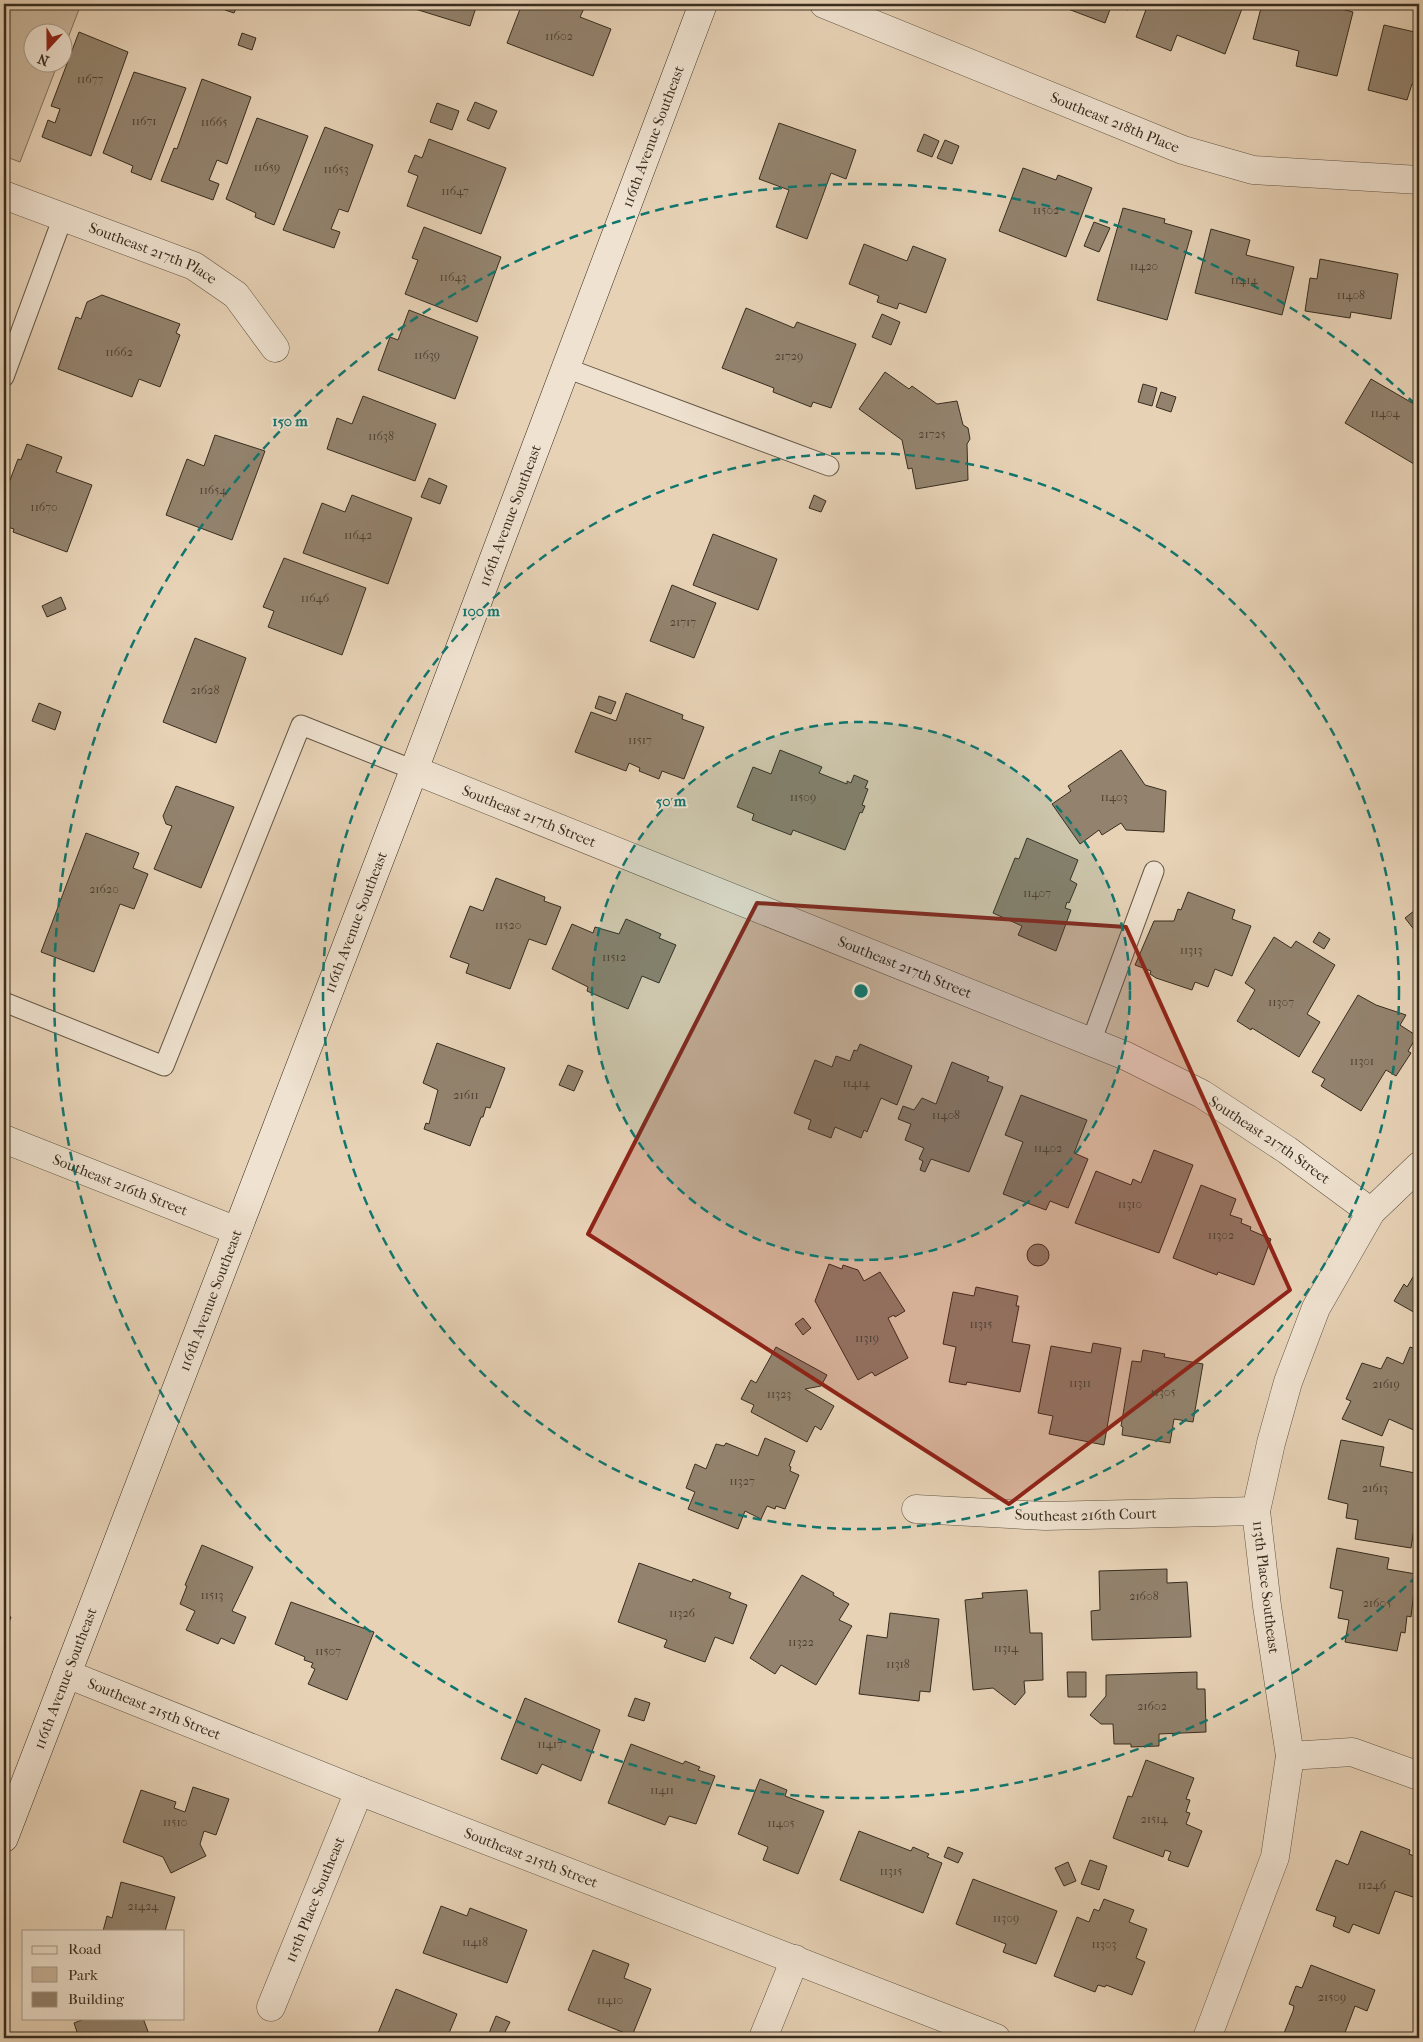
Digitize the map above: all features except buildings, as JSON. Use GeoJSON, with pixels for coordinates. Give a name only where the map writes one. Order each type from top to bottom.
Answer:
{"type":"FeatureCollection","features":[{"type":"Feature","properties":{"kind":"street","name":"116th Avenue Southeast"},"geometry":{"type":"LineString","coordinates":[[4,1838],[414,770],[703,4]]}},
{"type":"Feature","properties":{"kind":"street","name":"Southeast 218th Place"},"geometry":{"type":"LineString","coordinates":[[824,4],[1183,150],[1253,170],[1419,180]]}},
{"type":"Feature","properties":{"kind":"street","name":"Southeast 217th Place"},"geometry":{"type":"LineString","coordinates":[[4,194],[194,266],[236,295],[275,348]]}},
{"type":"Feature","properties":{"kind":"street","name":"Southeast 217th Street"},"geometry":{"type":"LineString","coordinates":[[414,770],[1126,1056],[1202,1094],[1287,1150],[1371,1212]]}},
{"type":"Feature","properties":{"kind":"street","name":"Southeast 216th Street"},"geometry":{"type":"LineString","coordinates":[[4,1139],[237,1231]]}},
{"type":"Feature","properties":{"kind":"street","name":"113th Place Southeast"},"geometry":{"type":"LineString","coordinates":[[1207,2038],[1275,1857],[1290,1756],[1267,1606],[1256,1511],[1271,1443],[1288,1382],[1312,1317],[1371,1212],[1419,1166]]}},
{"type":"Feature","properties":{"kind":"street","name":"Southeast 216th Court"},"geometry":{"type":"LineString","coordinates":[[916,1509],[1045,1516],[1256,1511]]}},
{"type":"Feature","properties":{"kind":"street","name":"Southeast 215th Street"},"geometry":{"type":"LineString","coordinates":[[67,1674],[359,1791],[996,2038]]}},
{"type":"Feature","properties":{"kind":"street"},"geometry":{"type":"LineString","coordinates":[[1290,1756],[1352,1752],[1419,1776]]}},
{"type":"Feature","properties":{"kind":"street","name":"115th Place Southeast"},"geometry":{"type":"LineString","coordinates":[[271,2008],[359,1791]]}},
{"type":"Feature","properties":{"kind":"street"},"geometry":{"type":"LineString","coordinates":[[764,2038],[794,1959]]}},
{"type":"Feature","properties":{"kind":"lane"},"geometry":{"type":"LineString","coordinates":[[4,376],[63,217]]}},
{"type":"Feature","properties":{"kind":"lane"},"geometry":{"type":"LineString","coordinates":[[566,368],[829,466]]}},
{"type":"Feature","properties":{"kind":"lane"},"geometry":{"type":"LineString","coordinates":[[4,1002],[164,1066],[301,724],[414,770]]}},
{"type":"Feature","properties":{"kind":"lane"},"geometry":{"type":"LineString","coordinates":[[1091,1042],[1154,871]]}},
{"type":"Feature","properties":{"kind":"highlighted area"},"geometry":{"type":"Polygon","coordinates":[[[757,903],[1126,927],[1290,1290],[1009,1504],[588,1234],[757,903]]]}},
{"type":"Feature","properties":{"kind":"green space"},"geometry":{"type":"Polygon","coordinates":[[[4,4],[81,4],[72,28],[72,22],[22,22],[22,72],[55,72],[20,162],[4,156],[4,4]]]}}]}
